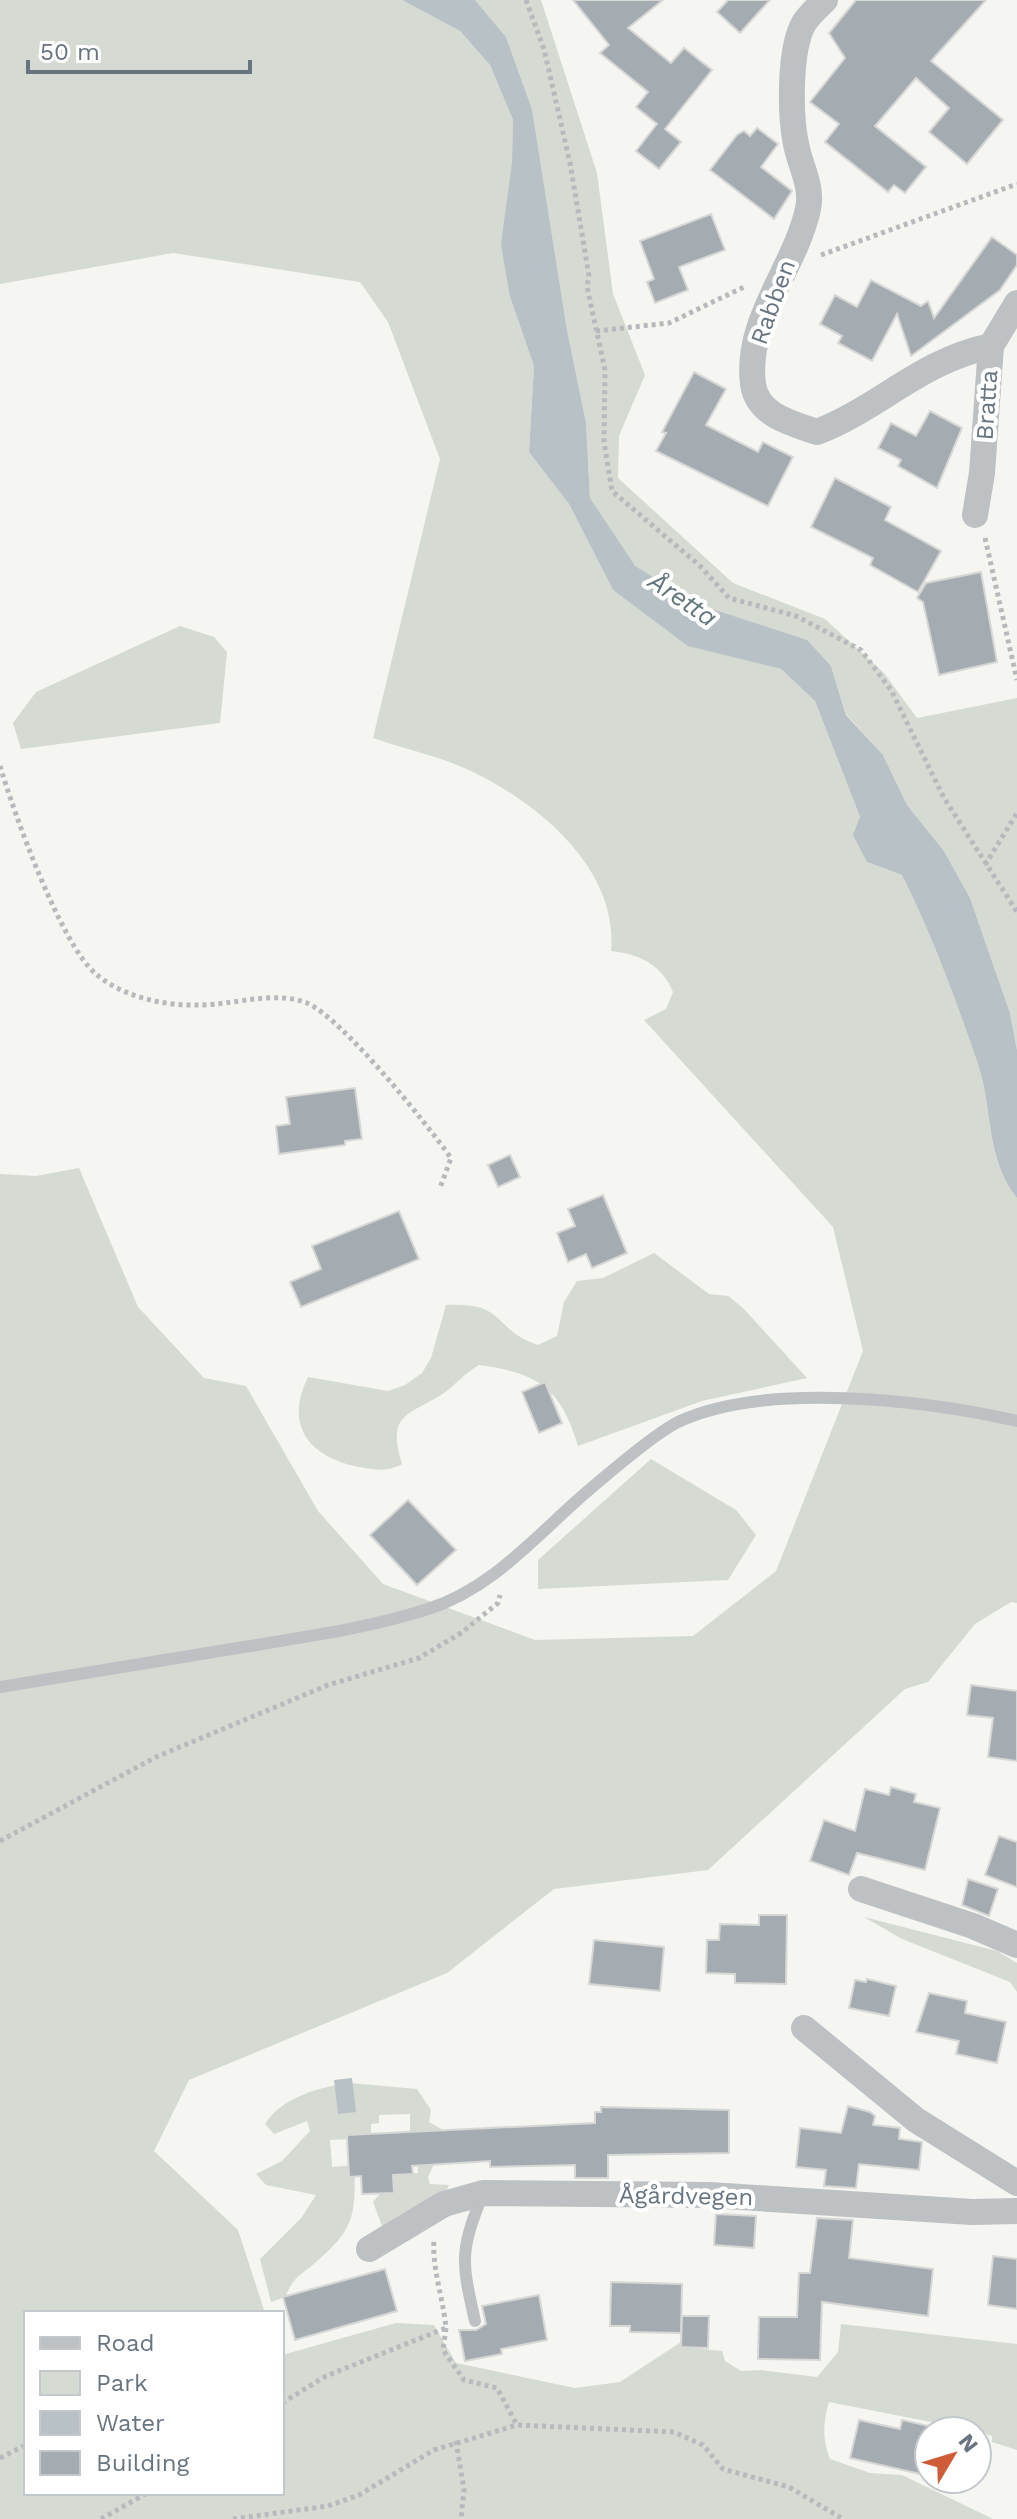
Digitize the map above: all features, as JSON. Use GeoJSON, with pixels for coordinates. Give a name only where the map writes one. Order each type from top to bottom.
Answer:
{"type":"FeatureCollection","features":[{"type":"Feature","properties":{"kind":"street","name":"Rabben"},"geometry":{"type":"LineString","coordinates":[[825,0],[803,24],[794,67],[791,103],[796,146],[808,183],[808,208],[755,345],[753,384],[761,406],[787,422],[817,432],[861,410],[915,374],[960,352],[991,346]]}},
{"type":"Feature","properties":{"kind":"street","name":"Bratta"},"geometry":{"type":"LineString","coordinates":[[978,520],[991,346],[1017,303]]}},
{"type":"Feature","properties":{"kind":"street"},"geometry":{"type":"LineString","coordinates":[[861,1889],[1017,1945]]}},
{"type":"Feature","properties":{"kind":"street"},"geometry":{"type":"LineString","coordinates":[[804,2028],[916,2120],[1017,2183]]}},
{"type":"Feature","properties":{"kind":"street","name":"Ågårdvegen"},"geometry":{"type":"LineString","coordinates":[[369,2249],[444,2204],[483,2193],[710,2195],[972,2212],[1017,2211]]}},
{"type":"Feature","properties":{"kind":"lane"},"geometry":{"type":"LineString","coordinates":[[0,1687],[308,1636],[429,1609],[476,1588],[583,1495],[675,1424],[722,1405],[826,1398],[888,1399],[1017,1421]]}},
{"type":"Feature","properties":{"kind":"lane"},"geometry":{"type":"LineString","coordinates":[[475,2321],[462,2262],[469,2227],[483,2193]]}},
{"type":"Feature","properties":{"kind":"path"},"geometry":{"type":"LineString","coordinates":[[526,0],[544,49],[570,163],[589,276],[587,287],[605,370],[604,442],[612,491],[700,566],[729,598],[796,616],[861,650],[891,690],[944,798],[1017,912]]}},
{"type":"Feature","properties":{"kind":"path"},"geometry":{"type":"LineString","coordinates":[[978,520],[1017,680]]}},
{"type":"Feature","properties":{"kind":"path"},"geometry":{"type":"LineString","coordinates":[[0,766],[10,799],[68,938],[95,974],[121,989],[174,1005],[285,997],[308,1004],[330,1017],[431,1128],[451,1158],[440,1188]]}},
{"type":"Feature","properties":{"kind":"path"},"geometry":{"type":"LineString","coordinates":[[985,865],[1017,813]]}},
{"type":"Feature","properties":{"kind":"path"},"geometry":{"type":"LineString","coordinates":[[0,1841],[156,1757],[328,1685],[419,1658],[461,1633],[498,1603],[506,1564]]}},
{"type":"Feature","properties":{"kind":"path"},"geometry":{"type":"LineString","coordinates":[[435,2227],[432,2263],[444,2303],[446,2328],[443,2350],[464,2380],[497,2388],[517,2425]]}},
{"type":"Feature","properties":{"kind":"path"},"geometry":{"type":"LineString","coordinates":[[284,2402],[326,2376],[446,2328]]}},
{"type":"Feature","properties":{"kind":"path"},"geometry":{"type":"LineString","coordinates":[[233,2519],[339,2503],[359,2495],[434,2450],[517,2425],[674,2432],[703,2445],[723,2469],[789,2487],[843,2519]]}},
{"type":"Feature","properties":{"kind":"path"},"geometry":{"type":"LineString","coordinates":[[456,2441],[464,2490],[461,2519]]}},
{"type":"Feature","properties":{"kind":"path"},"geometry":{"type":"LineString","coordinates":[[0,2458],[24,2446]]}},
{"type":"Feature","properties":{"kind":"path"},"geometry":{"type":"LineString","coordinates":[[101,2519],[143,2495]]}},
{"type":"Feature","properties":{"kind":"green space"},"geometry":{"type":"Polygon","coordinates":[[[0,0],[402,0],[460,31],[490,65],[513,120],[510,297],[534,366],[529,452],[569,504],[613,590],[688,645],[781,669],[815,701],[860,817],[867,862],[902,875],[933,944],[978,1064],[994,1149],[1006,1182],[1017,1198],[1017,1603],[1011,1602],[975,1624],[928,1682],[905,1689],[708,1870],[554,1889],[447,1973],[189,2080],[154,2151],[238,2230],[264,2311],[24,2311],[24,2495],[284,2495],[284,2354],[396,2323],[434,2325],[456,2363],[575,2388],[620,2382],[681,2342],[681,2347],[722,2351],[725,2361],[741,2371],[761,2370],[817,2377],[838,2352],[841,2324],[1017,2344],[1017,2450],[993,2442],[993,2415],[913,2415],[913,2418],[829,2402],[824,2430],[830,2459],[870,2473],[902,2475],[913,2480],[913,2495],[943,2495],[993,2519],[0,2519],[0,1174],[36,1176],[79,1168],[138,1307],[204,1378],[246,1386],[318,1511],[383,1584],[535,1640],[693,1636],[776,1571],[863,1351],[833,1227],[644,1020],[666,1009],[673,992],[663,975],[649,962],[611,951],[610,918],[599,887],[582,858],[533,809],[503,789],[444,760],[373,738],[440,459],[388,322],[360,282],[173,253],[0,284],[0,0]]]}},
{"type":"Feature","properties":{"kind":"green space"},"geometry":{"type":"Polygon","coordinates":[[[475,0],[541,0],[597,173],[613,294],[645,375],[619,436],[618,478],[733,583],[825,619],[884,673],[917,718],[1017,698],[1017,1050],[1010,1013],[970,898],[944,851],[907,805],[883,755],[846,714],[831,666],[749,623],[697,604],[634,566],[590,498],[586,423],[567,330],[532,109],[506,37],[475,0]]]}},
{"type":"Feature","properties":{"kind":"green space"},"geometry":{"type":"Polygon","coordinates":[[[180,626],[214,637],[227,652],[220,723],[21,749],[13,723],[36,692],[180,626]]]}},
{"type":"Feature","properties":{"kind":"green space"},"geometry":{"type":"Polygon","coordinates":[[[654,1253],[709,1294],[728,1296],[743,1308],[807,1378],[702,1401],[578,1446],[564,1410],[545,1387],[517,1373],[479,1365],[444,1393],[404,1418],[397,1434],[402,1464],[397,1467],[376,1469],[341,1462],[327,1456],[306,1437],[300,1424],[299,1410],[308,1377],[388,1391],[405,1385],[422,1373],[431,1358],[446,1305],[466,1305],[490,1312],[523,1339],[538,1345],[557,1336],[564,1302],[577,1281],[603,1278],[654,1253]]]}},
{"type":"Feature","properties":{"kind":"green space"},"geometry":{"type":"Polygon","coordinates":[[[651,1459],[736,1510],[756,1535],[728,1580],[538,1589],[538,1560],[651,1459]]]}},
{"type":"Feature","properties":{"kind":"green space"},"geometry":{"type":"Polygon","coordinates":[[[864,1917],[997,1951],[1017,1963],[1017,1992],[1010,1982],[902,1939],[864,1917]]]}},
{"type":"Feature","properties":{"kind":"green space"},"geometry":{"type":"Polygon","coordinates":[[[350,2083],[417,2089],[431,2110],[429,2122],[448,2133],[428,2177],[430,2184],[449,2185],[445,2193],[382,2226],[373,2202],[387,2186],[388,2174],[418,2173],[416,2131],[410,2131],[410,2114],[379,2115],[379,2123],[371,2124],[371,2133],[353,2134],[353,2139],[330,2140],[332,2167],[354,2165],[354,2200],[348,2224],[334,2245],[294,2280],[286,2297],[271,2302],[260,2259],[302,2217],[316,2195],[266,2185],[256,2174],[282,2161],[310,2131],[307,2121],[274,2134],[265,2124],[291,2100],[326,2087],[350,2083]]]}},
{"type":"Feature","properties":{"kind":"water","name":"Åretta"},"geometry":{"type":"Polygon","coordinates":[[[402,0],[475,0],[506,37],[532,109],[567,330],[586,423],[590,498],[635,566],[697,604],[807,640],[831,666],[846,715],[883,755],[907,805],[944,851],[970,898],[1010,1013],[1017,1050],[1017,1198],[1000,1167],[978,1064],[933,944],[902,875],[867,862],[853,835],[860,817],[815,701],[781,669],[688,646],[613,590],[569,504],[529,452],[534,366],[510,297],[501,244],[512,163],[513,120],[490,65],[460,31],[402,0]]]}},
{"type":"Feature","properties":{"kind":"water"},"geometry":{"type":"Polygon","coordinates":[[[352,2078],[356,2112],[338,2114],[334,2080],[352,2078]]]}},
{"type":"Feature","properties":{"kind":"building"},"geometry":{"type":"Polygon","coordinates":[[[573,0],[663,0],[628,28],[671,63],[684,48],[712,70],[665,129],[681,142],[659,169],[636,151],[657,124],[636,107],[648,92],[600,53],[609,45],[573,0]]]}},
{"type":"Feature","properties":{"kind":"building"},"geometry":{"type":"Polygon","coordinates":[[[728,0],[770,0],[740,33],[717,12],[728,0]]]}},
{"type":"Feature","properties":{"kind":"building"},"geometry":{"type":"Polygon","coordinates":[[[856,0],[986,0],[931,61],[1003,120],[967,164],[929,132],[949,108],[916,78],[875,126],[926,167],[905,193],[894,185],[888,192],[825,142],[839,124],[810,102],[845,58],[829,33],[856,0]]]}},
{"type":"Feature","properties":{"kind":"building"},"geometry":{"type":"Polygon","coordinates":[[[757,128],[778,144],[761,167],[792,191],[774,219],[710,170],[737,135],[744,131],[750,136],[757,128]]]}},
{"type":"Feature","properties":{"kind":"building"},"geometry":{"type":"Polygon","coordinates":[[[711,214],[725,250],[679,267],[688,290],[655,303],[647,282],[654,279],[640,241],[711,214]]]}},
{"type":"Feature","properties":{"kind":"building"},"geometry":{"type":"Polygon","coordinates":[[[992,237],[1017,255],[1017,265],[1000,290],[911,356],[897,314],[872,361],[838,343],[842,336],[820,324],[835,295],[857,307],[871,280],[921,306],[928,301],[934,318],[992,237]]]}},
{"type":"Feature","properties":{"kind":"building"},"geometry":{"type":"Polygon","coordinates":[[[694,372],[726,389],[706,425],[758,452],[763,442],[793,457],[768,506],[656,451],[666,433],[662,432],[694,372]]]}},
{"type":"Feature","properties":{"kind":"building"},"geometry":{"type":"Polygon","coordinates":[[[930,411],[962,428],[937,488],[898,466],[901,460],[878,448],[891,423],[916,436],[930,411]]]}},
{"type":"Feature","properties":{"kind":"building"},"geometry":{"type":"Polygon","coordinates":[[[835,478],[891,507],[885,520],[941,551],[918,592],[870,565],[873,558],[811,527],[835,478]]]}},
{"type":"Feature","properties":{"kind":"building"},"geometry":{"type":"Polygon","coordinates":[[[981,572],[997,662],[939,675],[923,602],[917,598],[926,583],[981,572]]]}},
{"type":"Feature","properties":{"kind":"building"},"geometry":{"type":"Polygon","coordinates":[[[355,1088],[362,1139],[345,1141],[345,1145],[279,1154],[276,1126],[290,1124],[286,1097],[355,1088]]]}},
{"type":"Feature","properties":{"kind":"building"},"geometry":{"type":"Polygon","coordinates":[[[510,1155],[520,1177],[498,1187],[488,1165],[510,1155]]]}},
{"type":"Feature","properties":{"kind":"building"},"geometry":{"type":"Polygon","coordinates":[[[603,1195],[627,1253],[592,1268],[586,1254],[568,1262],[557,1233],[575,1226],[568,1209],[603,1195]]]}},
{"type":"Feature","properties":{"kind":"building"},"geometry":{"type":"Polygon","coordinates":[[[399,1211],[419,1259],[301,1307],[290,1282],[321,1269],[312,1246],[399,1211]]]}},
{"type":"Feature","properties":{"kind":"building"},"geometry":{"type":"Polygon","coordinates":[[[545,1382],[562,1423],[539,1433],[522,1392],[545,1382]]]}},
{"type":"Feature","properties":{"kind":"building"},"geometry":{"type":"Polygon","coordinates":[[[408,1500],[456,1550],[417,1585],[370,1535],[408,1500]]]}},
{"type":"Feature","properties":{"kind":"building"},"geometry":{"type":"Polygon","coordinates":[[[971,1685],[1017,1691],[1017,1761],[988,1757],[993,1718],[967,1715],[971,1685]]]}},
{"type":"Feature","properties":{"kind":"building"},"geometry":{"type":"Polygon","coordinates":[[[891,1787],[916,1794],[914,1802],[940,1808],[925,1870],[857,1853],[849,1875],[810,1861],[824,1820],[855,1831],[865,1789],[889,1795],[891,1787]]]}},
{"type":"Feature","properties":{"kind":"building"},"geometry":{"type":"Polygon","coordinates":[[[999,1836],[1017,1842],[1017,1887],[985,1875],[999,1836]]]}},
{"type":"Feature","properties":{"kind":"building"},"geometry":{"type":"Polygon","coordinates":[[[968,1879],[998,1889],[989,1916],[962,1905],[968,1879]]]}},
{"type":"Feature","properties":{"kind":"building"},"geometry":{"type":"Polygon","coordinates":[[[759,1915],[787,1915],[786,1984],[735,1983],[735,1974],[706,1973],[707,1940],[719,1940],[720,1924],[759,1925],[759,1915]]]}},
{"type":"Feature","properties":{"kind":"building"},"geometry":{"type":"Polygon","coordinates":[[[594,1940],[664,1947],[660,1991],[589,1984],[594,1940]]]}},
{"type":"Feature","properties":{"kind":"building"},"geometry":{"type":"Polygon","coordinates":[[[867,1979],[896,1986],[889,2016],[849,2008],[855,1980],[866,1982],[867,1979]]]}},
{"type":"Feature","properties":{"kind":"building"},"geometry":{"type":"Polygon","coordinates":[[[929,1993],[967,2001],[965,2013],[1006,2022],[997,2063],[956,2054],[959,2041],[916,2032],[929,1993]]]}},
{"type":"Feature","properties":{"kind":"building"},"geometry":{"type":"Polygon","coordinates":[[[848,2106],[870,2112],[875,2116],[873,2125],[900,2128],[899,2139],[922,2142],[919,2170],[859,2164],[856,2188],[824,2186],[826,2170],[796,2167],[800,2128],[841,2133],[848,2106]]]}},
{"type":"Feature","properties":{"kind":"building"},"geometry":{"type":"Polygon","coordinates":[[[601,2107],[729,2110],[729,2153],[608,2155],[608,2178],[575,2178],[575,2165],[490,2167],[490,2161],[412,2166],[413,2174],[393,2175],[394,2193],[362,2194],[361,2176],[349,2177],[347,2135],[595,2123],[595,2112],[601,2112],[601,2107]]]}},
{"type":"Feature","properties":{"kind":"building"},"geometry":{"type":"Polygon","coordinates":[[[716,2214],[756,2216],[754,2248],[714,2245],[716,2214]]]}},
{"type":"Feature","properties":{"kind":"building"},"geometry":{"type":"Polygon","coordinates":[[[817,2218],[853,2220],[849,2258],[933,2269],[928,2316],[822,2302],[820,2360],[758,2359],[759,2317],[797,2317],[799,2273],[810,2273],[817,2218]]]}},
{"type":"Feature","properties":{"kind":"building"},"geometry":{"type":"Polygon","coordinates":[[[993,2256],[1017,2259],[1017,2309],[988,2305],[993,2256]]]}},
{"type":"Feature","properties":{"kind":"building"},"geometry":{"type":"Polygon","coordinates":[[[385,2269],[397,2311],[295,2340],[283,2297],[385,2269]]]}},
{"type":"Feature","properties":{"kind":"building"},"geometry":{"type":"Polygon","coordinates":[[[611,2282],[682,2284],[681,2333],[630,2332],[630,2326],[610,2326],[611,2282]]]}},
{"type":"Feature","properties":{"kind":"building"},"geometry":{"type":"Polygon","coordinates":[[[539,2295],[547,2340],[501,2349],[502,2354],[465,2361],[459,2330],[476,2330],[486,2324],[482,2306],[539,2295]]]}},
{"type":"Feature","properties":{"kind":"building"},"geometry":{"type":"Polygon","coordinates":[[[682,2316],[709,2316],[708,2348],[681,2347],[682,2316]]]}},
{"type":"Feature","properties":{"kind":"building"},"geometry":{"type":"Polygon","coordinates":[[[859,2420],[900,2429],[902,2420],[913,2422],[913,2472],[850,2458],[859,2420]]]}}]}
